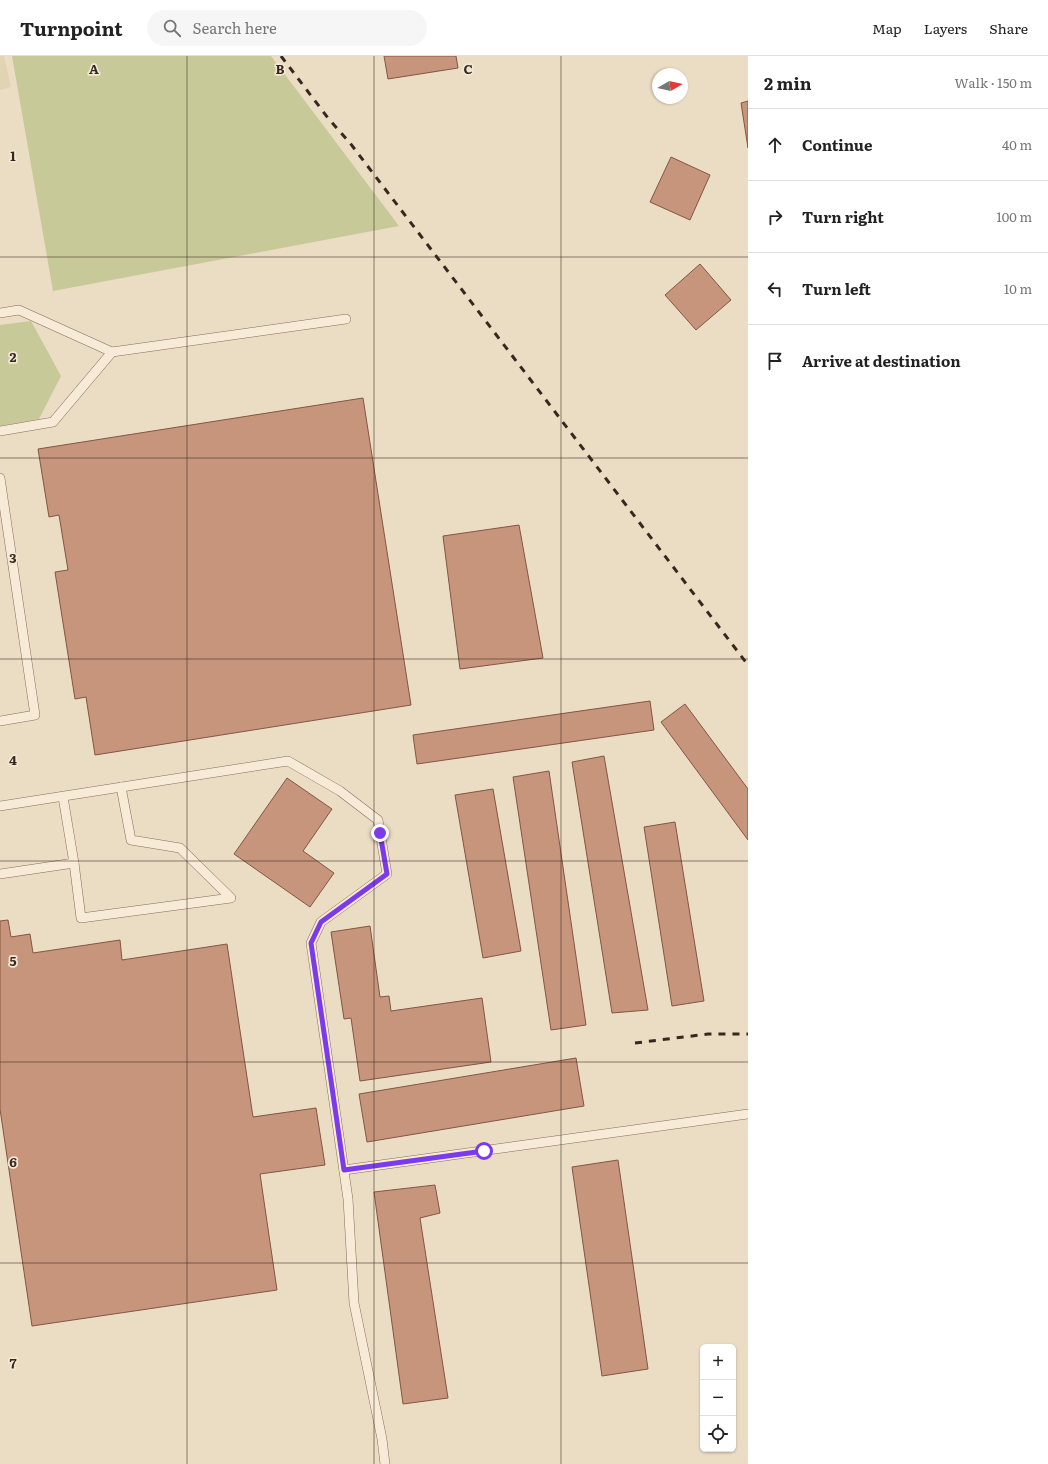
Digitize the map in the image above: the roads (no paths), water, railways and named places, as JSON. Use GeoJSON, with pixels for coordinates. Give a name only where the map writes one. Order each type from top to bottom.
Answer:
{"type":"FeatureCollection","features":[{"type":"Feature","properties":{"kind":"lane"},"geometry":{"type":"LineString","coordinates":[[0,313],[19,310],[112,352],[346,319]]}},
{"type":"Feature","properties":{"kind":"lane"},"geometry":{"type":"LineString","coordinates":[[0,431],[53,422],[112,352]]}},
{"type":"Feature","properties":{"kind":"lane"},"geometry":{"type":"LineString","coordinates":[[0,478],[35,715],[0,722]]}},
{"type":"Feature","properties":{"kind":"lane"},"geometry":{"type":"LineString","coordinates":[[0,806],[288,761],[340,791],[378,820],[387,874],[321,922],[311,943],[348,1199],[354,1303],[382,1439],[385,1464]]}},
{"type":"Feature","properties":{"kind":"lane"},"geometry":{"type":"LineString","coordinates":[[63,797],[81,918],[231,898],[180,848],[131,840],[121,787]]}},
{"type":"Feature","properties":{"kind":"lane"},"geometry":{"type":"LineString","coordinates":[[0,874],[74,863]]}},
{"type":"Feature","properties":{"kind":"lane"},"geometry":{"type":"LineString","coordinates":[[344,1170],[748,1114]]}},
{"type":"Feature","properties":{"kind":"railway"},"geometry":{"type":"LineString","coordinates":[[281,56],[328,118],[350,143],[748,665]]}},
{"type":"Feature","properties":{"kind":"railway"},"geometry":{"type":"LineString","coordinates":[[635,1043],[708,1034],[748,1034]]}}]}
